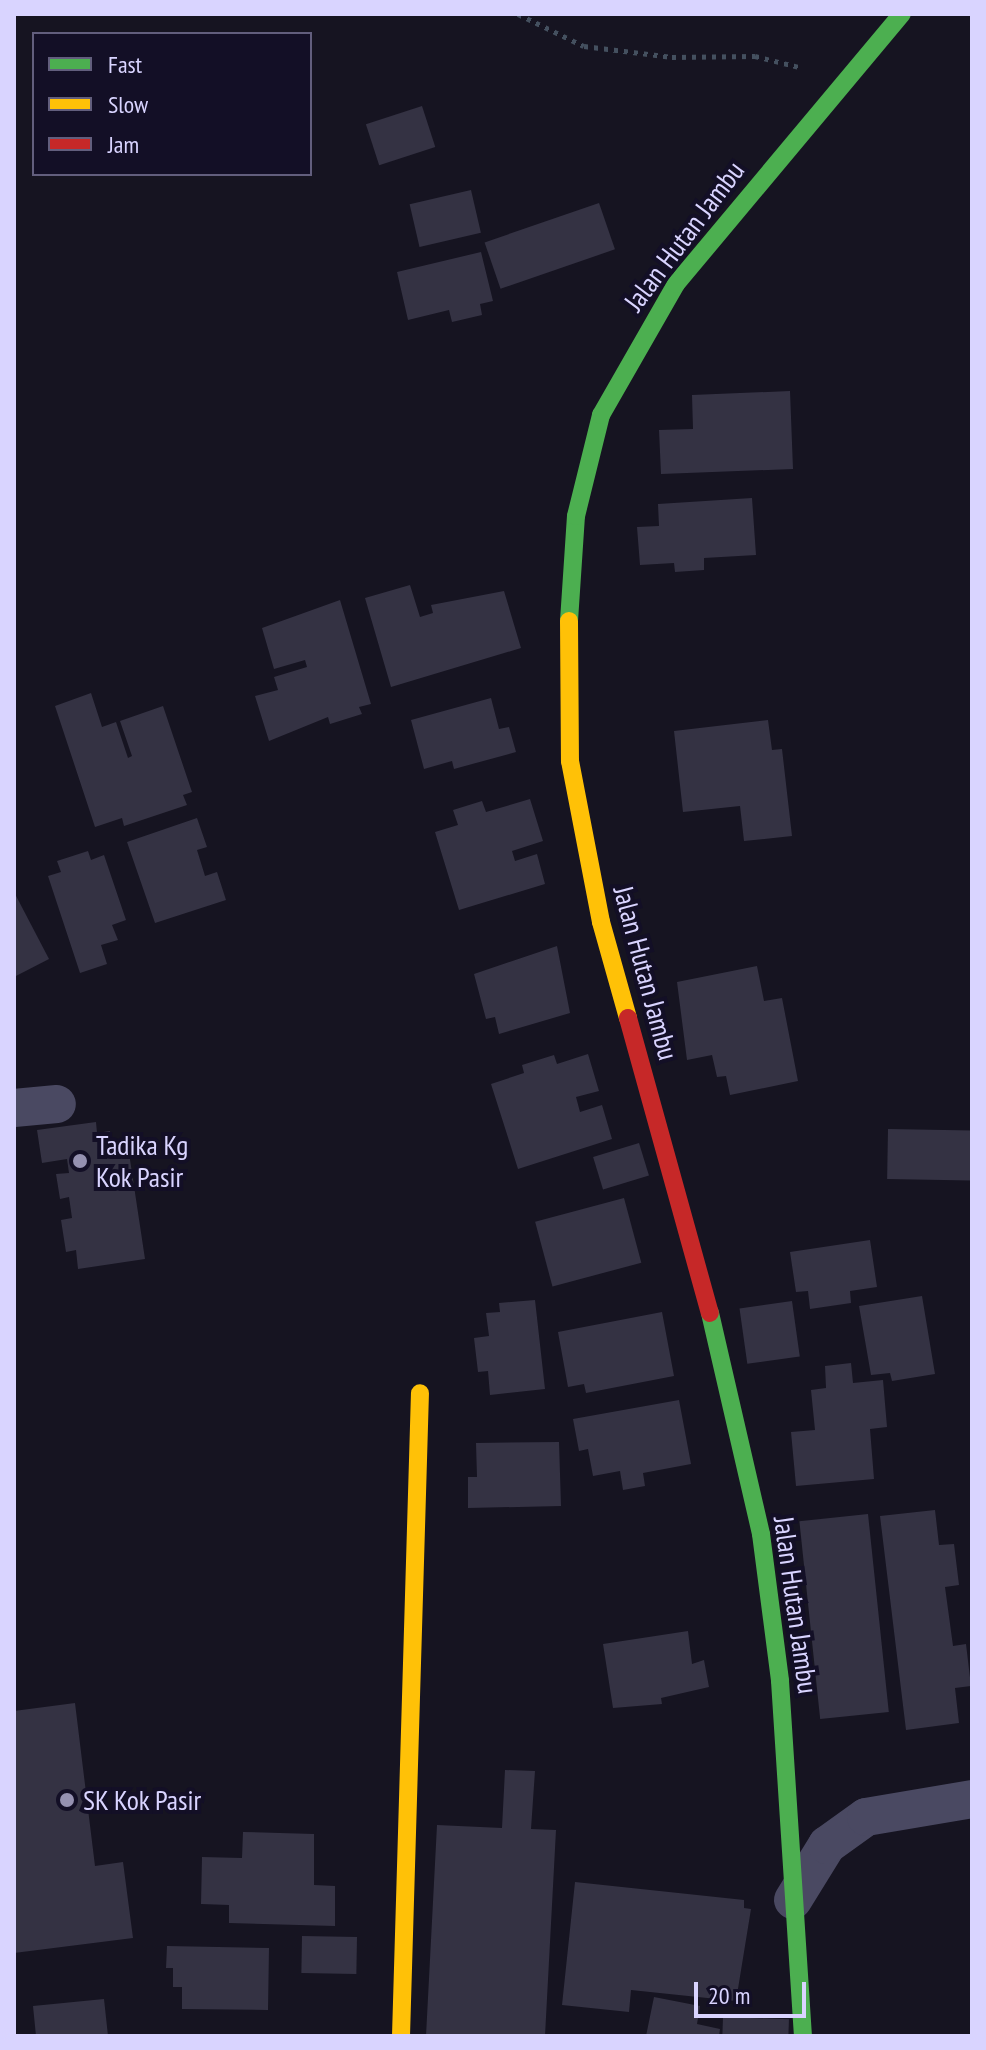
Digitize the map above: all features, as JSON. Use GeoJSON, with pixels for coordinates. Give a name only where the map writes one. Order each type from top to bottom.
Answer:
{"type":"FeatureCollection","features":[{"type":"Feature","properties":{"kind":"street","name":"Jalan Hutan Jambu"},"geometry":{"type":"LineString","coordinates":[[803,2036],[780,1681],[761,1534],[703,1281],[601,922],[570,761],[567,650],[576,516],[601,415],[676,284],[902,14]]}},
{"type":"Feature","properties":{"kind":"street"},"geometry":{"type":"LineString","coordinates":[[14,1108],[57,1104]]}},
{"type":"Feature","properties":{"kind":"street"},"geometry":{"type":"LineString","coordinates":[[401,2036],[420,1393]]}},
{"type":"Feature","properties":{"kind":"street"},"geometry":{"type":"LineString","coordinates":[[793,1900],[827,1845],[866,1817],[972,1799]]}},
{"type":"Feature","properties":{"kind":"path"},"geometry":{"type":"LineString","coordinates":[[518,14],[584,46],[672,57],[755,56],[847,78]]}},
{"type":"Feature","properties":{"kind":"building"},"geometry":{"type":"Polygon","coordinates":[[[422,106],[435,147],[379,165],[366,124],[422,106]]]}},
{"type":"Feature","properties":{"kind":"building"},"geometry":{"type":"Polygon","coordinates":[[[471,190],[481,233],[420,247],[410,204],[471,190]]]}},
{"type":"Feature","properties":{"kind":"building"},"geometry":{"type":"Polygon","coordinates":[[[599,203],[615,249],[501,289],[485,242],[599,203]]]}},
{"type":"Feature","properties":{"kind":"building"},"geometry":{"type":"Polygon","coordinates":[[[481,252],[493,301],[480,304],[482,315],[452,322],[449,310],[408,320],[397,272],[481,252]]]}},
{"type":"Feature","properties":{"kind":"building"},"geometry":{"type":"Polygon","coordinates":[[[790,391],[793,469],[661,474],[659,430],[693,429],[692,395],[790,391]]]}},
{"type":"Feature","properties":{"kind":"building"},"geometry":{"type":"Polygon","coordinates":[[[752,498],[756,555],[704,558],[704,570],[675,572],[674,563],[640,565],[637,527],[659,526],[658,504],[752,498]]]}},
{"type":"Feature","properties":{"kind":"building"},"geometry":{"type":"Polygon","coordinates":[[[410,585],[420,617],[433,613],[431,605],[504,591],[521,648],[391,687],[365,598],[410,585]]]}},
{"type":"Feature","properties":{"kind":"building"},"geometry":{"type":"Polygon","coordinates":[[[340,600],[371,704],[359,707],[362,714],[330,724],[328,717],[269,741],[255,696],[278,690],[274,677],[307,667],[305,660],[274,669],[262,628],[340,600]]]}},
{"type":"Feature","properties":{"kind":"building"},"geometry":{"type":"Polygon","coordinates":[[[91,693],[102,727],[116,722],[128,758],[132,756],[120,721],[163,706],[192,792],[183,795],[187,805],[124,826],[122,818],[95,827],[55,706],[91,693]]]}},
{"type":"Feature","properties":{"kind":"building"},"geometry":{"type":"Polygon","coordinates":[[[491,698],[499,729],[509,727],[516,752],[454,769],[452,761],[424,769],[411,720],[491,698]]]}},
{"type":"Feature","properties":{"kind":"building"},"geometry":{"type":"Polygon","coordinates":[[[768,720],[772,750],[782,749],[792,836],[744,841],[740,806],[683,812],[674,731],[768,720]]]}},
{"type":"Feature","properties":{"kind":"building"},"geometry":{"type":"Polygon","coordinates":[[[530,799],[543,841],[512,851],[515,861],[537,854],[545,884],[459,910],[435,832],[458,825],[453,810],[482,801],[486,812],[530,799]]]}},
{"type":"Feature","properties":{"kind":"building"},"geometry":{"type":"Polygon","coordinates":[[[197,818],[207,847],[197,850],[205,876],[217,872],[226,900],[155,923],[127,842],[197,818]]]}},
{"type":"Feature","properties":{"kind":"building"},"geometry":{"type":"Polygon","coordinates":[[[88,851],[91,860],[104,855],[126,920],[112,925],[118,940],[101,945],[107,964],[80,973],[48,876],[61,872],[57,861],[88,851]]]}},
{"type":"Feature","properties":{"kind":"building"},"geometry":{"type":"Polygon","coordinates":[[[14,892],[49,959],[14,977],[14,892]]]}},
{"type":"Feature","properties":{"kind":"building"},"geometry":{"type":"Polygon","coordinates":[[[557,946],[570,1013],[499,1034],[495,1017],[486,1019],[474,974],[557,946]]]}},
{"type":"Feature","properties":{"kind":"building"},"geometry":{"type":"Polygon","coordinates":[[[757,966],[764,1001],[782,998],[798,1081],[730,1095],[726,1076],[717,1077],[712,1055],[687,1060],[677,982],[757,966]]]}},
{"type":"Feature","properties":{"kind":"building"},"geometry":{"type":"Polygon","coordinates":[[[588,1054],[599,1091],[576,1097],[580,1112],[602,1105],[612,1139],[518,1169],[491,1084],[524,1073],[522,1065],[554,1055],[557,1064],[588,1054]]]}},
{"type":"Feature","properties":{"kind":"building"},"geometry":{"type":"Polygon","coordinates":[[[96,1122],[97,1133],[110,1131],[113,1155],[129,1153],[145,1259],[78,1269],[76,1250],[66,1252],[61,1220],[72,1218],[69,1197],[60,1199],[56,1174],[69,1173],[67,1159],[42,1163],[37,1130],[96,1122]]]}},
{"type":"Feature","properties":{"kind":"building"},"geometry":{"type":"Polygon","coordinates":[[[888,1129],[972,1130],[971,1180],[887,1179],[888,1129]]]}},
{"type":"Feature","properties":{"kind":"building"},"geometry":{"type":"Polygon","coordinates":[[[639,1143],[649,1176],[603,1190],[593,1157],[639,1143]]]}},
{"type":"Feature","properties":{"kind":"building"},"geometry":{"type":"Polygon","coordinates":[[[624,1198],[641,1263],[552,1287],[535,1222],[624,1198]]]}},
{"type":"Feature","properties":{"kind":"building"},"geometry":{"type":"Polygon","coordinates":[[[870,1240],[877,1287],[850,1291],[851,1303],[810,1309],[808,1291],[796,1292],[790,1252],[870,1240]]]}},
{"type":"Feature","properties":{"kind":"building"},"geometry":{"type":"Polygon","coordinates":[[[922,1296],[935,1374],[892,1381],[890,1373],[871,1375],[859,1306],[922,1296]]]}},
{"type":"Feature","properties":{"kind":"building"},"geometry":{"type":"Polygon","coordinates":[[[535,1300],[545,1389],[490,1395],[488,1371],[478,1372],[474,1338],[489,1336],[486,1313],[500,1312],[499,1303],[535,1300]]]}},
{"type":"Feature","properties":{"kind":"building"},"geometry":{"type":"Polygon","coordinates":[[[792,1301],[800,1356],[747,1364],[740,1308],[792,1301]]]}},
{"type":"Feature","properties":{"kind":"building"},"geometry":{"type":"Polygon","coordinates":[[[662,1312],[674,1376],[586,1393],[584,1384],[568,1387],[558,1332],[662,1312]]]}},
{"type":"Feature","properties":{"kind":"building"},"geometry":{"type":"Polygon","coordinates":[[[851,1363],[853,1383],[883,1380],[887,1427],[870,1429],[874,1479],[796,1486],[791,1432],[815,1430],[811,1390],[826,1388],[825,1366],[851,1363]]]}},
{"type":"Feature","properties":{"kind":"building"},"geometry":{"type":"Polygon","coordinates":[[[679,1400],[691,1464],[643,1473],[645,1486],[623,1490],[620,1471],[593,1476],[588,1449],[579,1451],[573,1419],[679,1400]]]}},
{"type":"Feature","properties":{"kind":"building"},"geometry":{"type":"Polygon","coordinates":[[[559,1442],[561,1506],[468,1508],[468,1477],[477,1477],[476,1443],[559,1442]]]}},
{"type":"Feature","properties":{"kind":"building"},"geometry":{"type":"Polygon","coordinates":[[[935,1510],[939,1545],[954,1544],[959,1585],[945,1587],[953,1646],[966,1644],[971,1686],[955,1688],[959,1723],[906,1730],[880,1516],[935,1510]]]}},
{"type":"Feature","properties":{"kind":"building"},"geometry":{"type":"Polygon","coordinates":[[[868,1514],[889,1712],[820,1719],[799,1521],[868,1514]]]}},
{"type":"Feature","properties":{"kind":"building"},"geometry":{"type":"Polygon","coordinates":[[[688,1631],[692,1664],[704,1660],[709,1687],[661,1698],[662,1704],[613,1708],[603,1644],[688,1631]]]}},
{"type":"Feature","properties":{"kind":"building"},"geometry":{"type":"Polygon","coordinates":[[[75,1703],[95,1866],[123,1862],[133,1938],[14,1953],[14,1711],[75,1703]]]}},
{"type":"Feature","properties":{"kind":"building"},"geometry":{"type":"Polygon","coordinates":[[[505,1770],[535,1771],[531,1829],[556,1830],[545,2036],[426,2036],[437,1825],[502,1828],[505,1770]]]}},
{"type":"Feature","properties":{"kind":"building"},"geometry":{"type":"Polygon","coordinates":[[[243,1832],[314,1834],[314,1885],[335,1886],[335,1926],[229,1923],[229,1905],[201,1904],[202,1857],[242,1858],[243,1832]]]}},
{"type":"Feature","properties":{"kind":"building"},"geometry":{"type":"Polygon","coordinates":[[[575,1882],[744,1900],[744,1908],[751,1909],[736,2001],[631,1990],[629,2012],[562,2005],[575,1882]]]}},
{"type":"Feature","properties":{"kind":"building"},"geometry":{"type":"Polygon","coordinates":[[[302,1936],[357,1937],[356,1974],[301,1973],[302,1936]]]}},
{"type":"Feature","properties":{"kind":"building"},"geometry":{"type":"Polygon","coordinates":[[[167,1946],[269,1948],[268,2010],[182,2009],[182,1987],[173,1987],[173,1968],[166,1968],[167,1946]]]}},
{"type":"Feature","properties":{"kind":"building"},"geometry":{"type":"Polygon","coordinates":[[[654,1997],[700,2006],[697,2024],[720,2029],[719,2036],[646,2036],[654,1997]]]}},
{"type":"Feature","properties":{"kind":"building"},"geometry":{"type":"Polygon","coordinates":[[[104,1999],[108,2036],[36,2036],[33,2006],[104,1999]]]}},
{"type":"Feature","properties":{"kind":"building"},"geometry":{"type":"Polygon","coordinates":[[[723,2017],[789,2019],[788,2036],[722,2036],[723,2017]]]}},
{"type":"Feature","properties":{"kind":"traffic: fast"},"geometry":{"type":"LineString","coordinates":[[569,621],[576,516],[601,415],[676,284],[902,14]]}},
{"type":"Feature","properties":{"kind":"traffic: fast"},"geometry":{"type":"LineString","coordinates":[[710,1313],[761,1534],[780,1681],[803,2036]]}},
{"type":"Feature","properties":{"kind":"traffic: slow"},"geometry":{"type":"LineString","coordinates":[[569,621],[570,761],[601,922],[628,1018]]}},
{"type":"Feature","properties":{"kind":"traffic: slow"},"geometry":{"type":"LineString","coordinates":[[401,2036],[420,1393]]}},
{"type":"Feature","properties":{"kind":"traffic: jam"},"geometry":{"type":"LineString","coordinates":[[628,1018],[710,1313]]}},
{"type":"Feature","properties":{"kind":"place","name":"Tadika Kg Kok Pasir"},"geometry":{"type":"Point","coordinates":[80,1161]}},
{"type":"Feature","properties":{"kind":"place","name":"SK Kok Pasir"},"geometry":{"type":"Point","coordinates":[67,1800]}}]}
